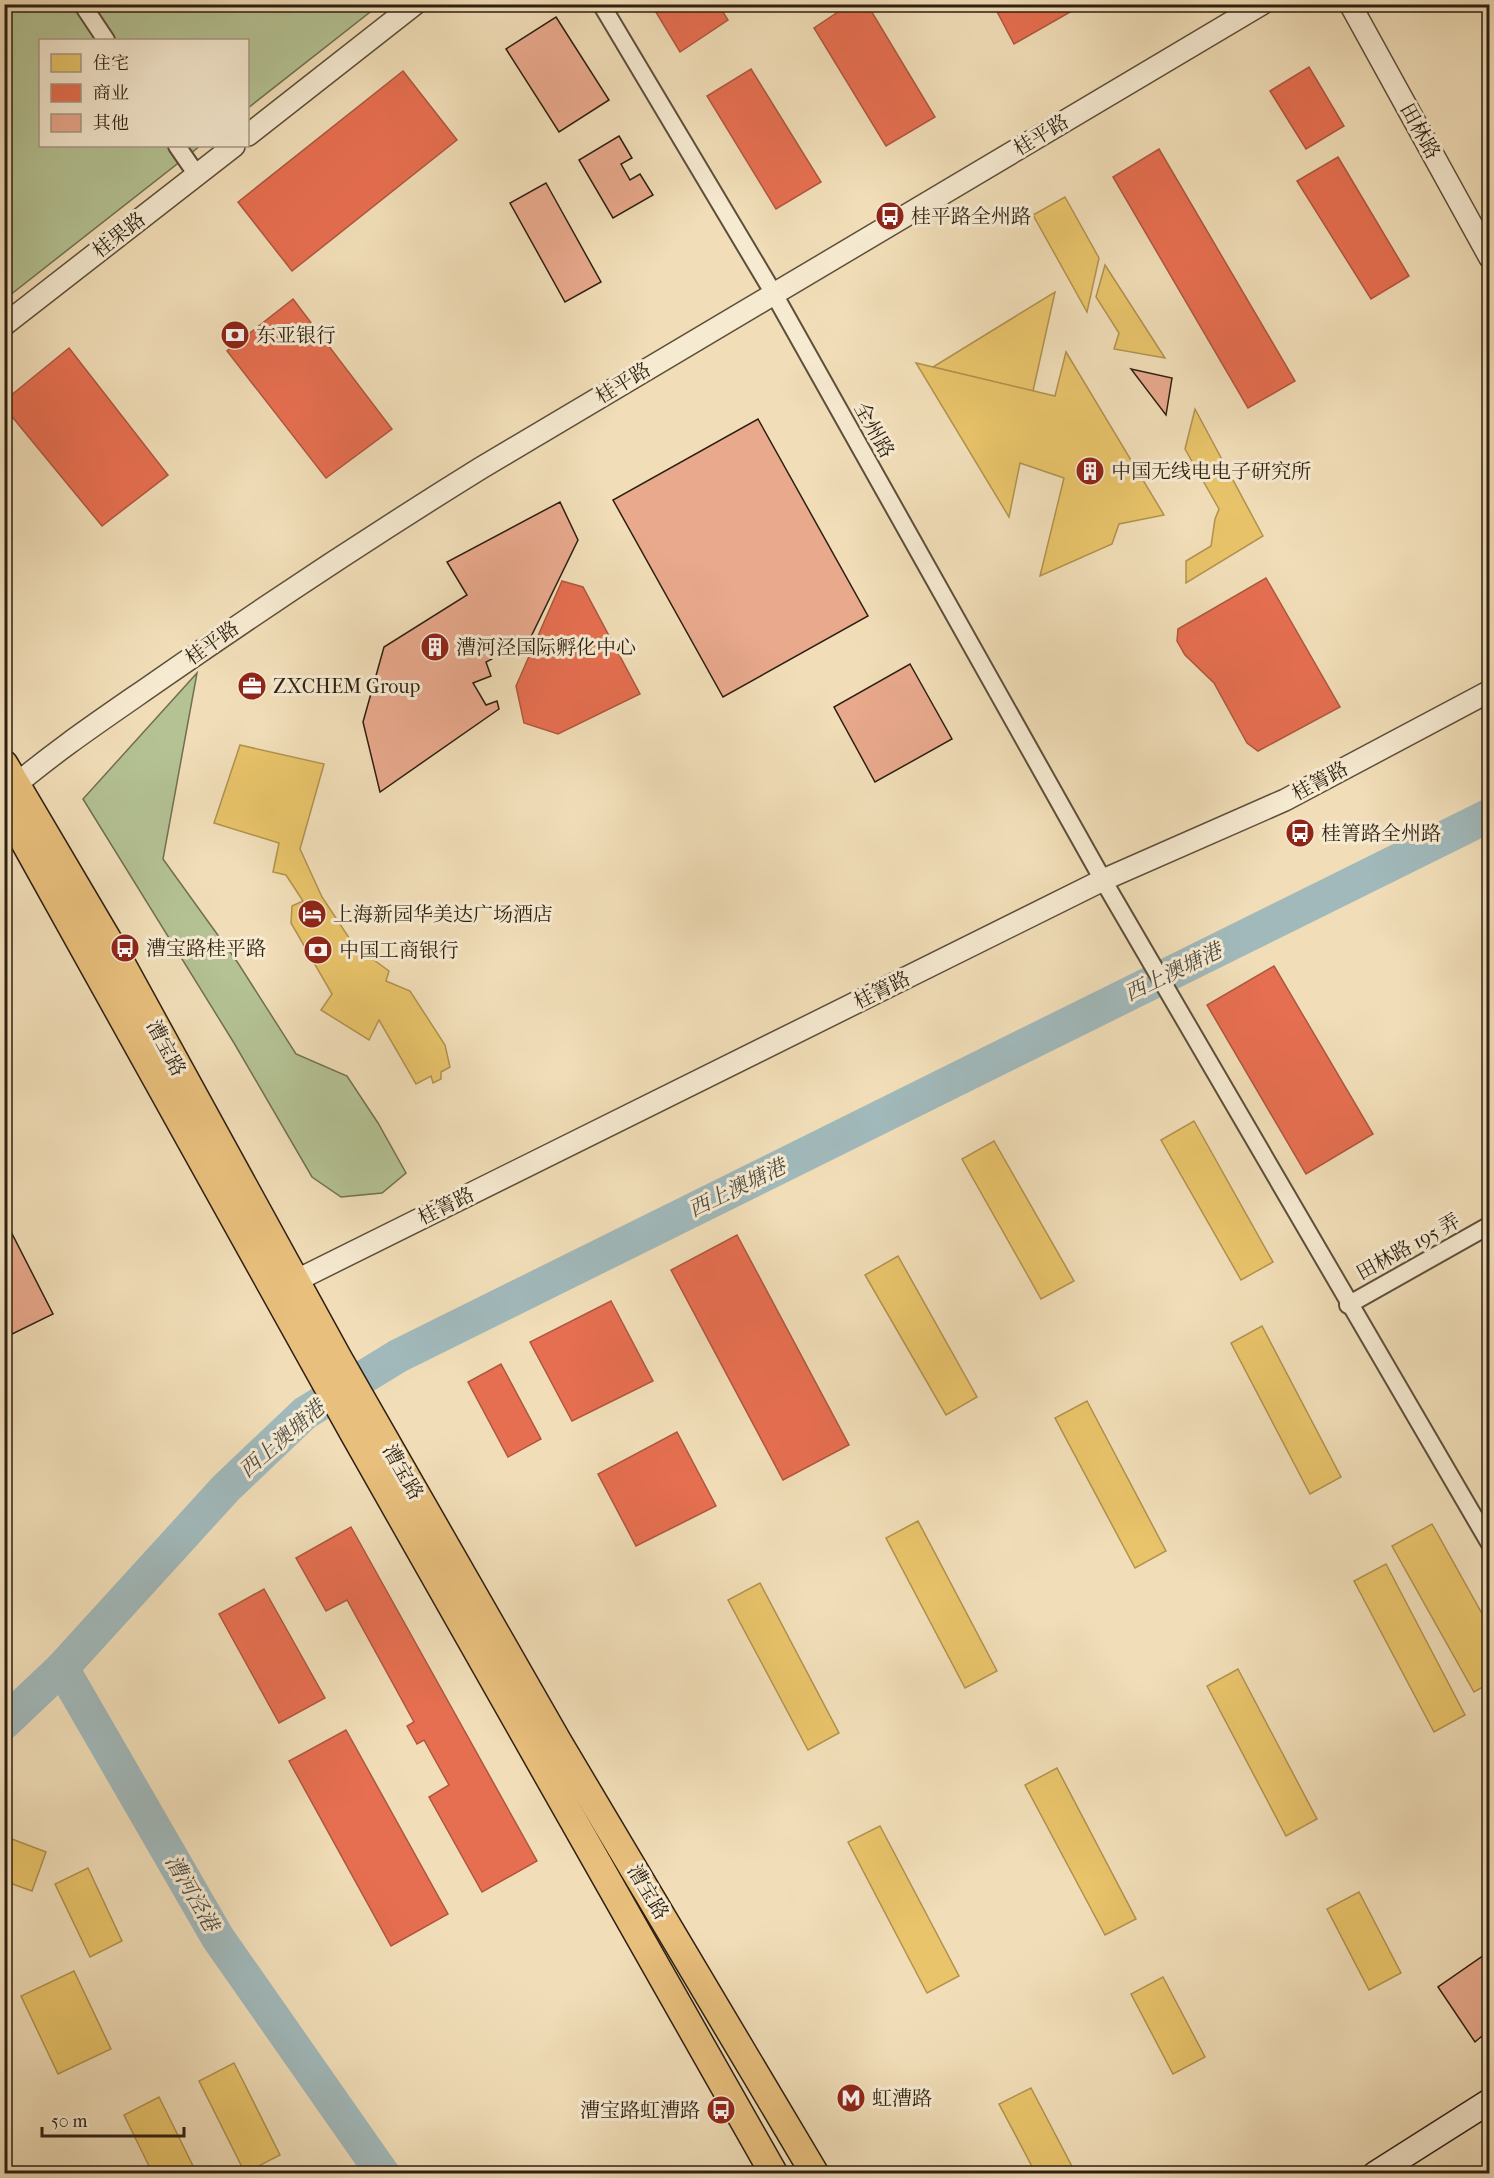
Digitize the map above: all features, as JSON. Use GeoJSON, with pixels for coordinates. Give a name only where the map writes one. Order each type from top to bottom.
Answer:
{"type":"FeatureCollection","features":[{"type":"Feature","properties":{"kind":"main road","name":"漕宝路"},"geometry":{"type":"LineString","coordinates":[[8,787],[115,952],[285,1286],[774,2174]]}},
{"type":"Feature","properties":{"kind":"main road","name":"漕宝路"},"geometry":{"type":"LineString","coordinates":[[363,1425],[558,1742],[814,2174]]}},
{"type":"Feature","properties":{"kind":"main road"},"geometry":{"type":"LineString","coordinates":[[1375,2174],[1490,2101]]}},
{"type":"Feature","properties":{"kind":"street"},"geometry":{"type":"LineString","coordinates":[[82,4],[105,39]]}},
{"type":"Feature","properties":{"kind":"street"},"geometry":{"type":"LineString","coordinates":[[249,134],[415,4]]}},
{"type":"Feature","properties":{"kind":"street","name":"全州路"},"geometry":{"type":"LineString","coordinates":[[601,4],[774,294],[1140,945],[1348,1305],[1490,1544]]}},
{"type":"Feature","properties":{"kind":"street","name":"桂平路"},"geometry":{"type":"LineString","coordinates":[[8,787],[239,624],[358,545],[482,468],[1262,4]]}},
{"type":"Feature","properties":{"kind":"street","name":"田林路"},"geometry":{"type":"LineString","coordinates":[[1350,4],[1490,258]]}},
{"type":"Feature","properties":{"kind":"street"},"geometry":{"type":"LineString","coordinates":[[178,147],[197,175]]}},
{"type":"Feature","properties":{"kind":"street","name":"桂果路"},"geometry":{"type":"LineString","coordinates":[[4,325],[233,147]]}},
{"type":"Feature","properties":{"kind":"street","name":"桂箐路"},"geometry":{"type":"LineString","coordinates":[[285,1286],[1103,880],[1285,800],[1490,691]]}},
{"type":"Feature","properties":{"kind":"street","name":"田林路 195 弄"},"geometry":{"type":"LineString","coordinates":[[1348,1305],[1490,1225]]}},
{"type":"Feature","properties":{"kind":"green space"},"geometry":{"type":"Polygon","coordinates":[[[5,5],[379,5],[249,107],[249,39],[39,39],[39,147],[199,147],[5,299],[5,5]]]}},
{"type":"Feature","properties":{"kind":"green space"},"geometry":{"type":"Polygon","coordinates":[[[197,673],[163,859],[238,963],[296,1054],[347,1076],[378,1123],[406,1173],[382,1193],[341,1197],[312,1177],[234,1043],[83,799],[197,673]]]}},
{"type":"Feature","properties":{"kind":"building: 住宅"},"geometry":{"type":"Polygon","coordinates":[[[1065,197],[1099,258],[1087,312],[1033,215],[1065,197]]]}},
{"type":"Feature","properties":{"kind":"building: 住宅"},"geometry":{"type":"Polygon","coordinates":[[[1105,265],[1165,358],[1114,349],[1119,333],[1096,297],[1105,265]]]}},
{"type":"Feature","properties":{"kind":"building: 住宅"},"geometry":{"type":"Polygon","coordinates":[[[1055,292],[1033,391],[933,367],[1055,292]]]}},
{"type":"Feature","properties":{"kind":"building: 住宅","name":"中国无线电电子研究所"},"geometry":{"type":"Polygon","coordinates":[[[1066,352],[1164,515],[1119,524],[1112,544],[1040,576],[1064,478],[1020,463],[1009,517],[916,363],[1055,396],[1066,352]]]}},
{"type":"Feature","properties":{"kind":"building: 住宅"},"geometry":{"type":"Polygon","coordinates":[[[1195,409],[1263,536],[1186,583],[1186,561],[1211,546],[1219,509],[1185,449],[1195,409]]]}},
{"type":"Feature","properties":{"kind":"building: 住宅","name":"上海新园华美达广场酒店"},"geometry":{"type":"Polygon","coordinates":[[[240,745],[324,764],[300,849],[322,897],[363,959],[367,955],[389,971],[386,981],[410,991],[445,1045],[450,1067],[441,1072],[441,1079],[433,1083],[431,1076],[416,1084],[379,1020],[369,1040],[321,1010],[332,994],[291,923],[292,906],[303,901],[286,875],[273,872],[279,843],[214,823],[240,745]]]}},
{"type":"Feature","properties":{"kind":"building: 住宅"},"geometry":{"type":"Polygon","coordinates":[[[1194,1121],[1273,1262],[1241,1280],[1161,1140],[1194,1121]]]}},
{"type":"Feature","properties":{"kind":"building: 住宅"},"geometry":{"type":"Polygon","coordinates":[[[994,1141],[1074,1281],[1041,1299],[962,1159],[994,1141]]]}},
{"type":"Feature","properties":{"kind":"building: 住宅"},"geometry":{"type":"Polygon","coordinates":[[[898,1256],[977,1397],[946,1415],[865,1275],[898,1256]]]}},
{"type":"Feature","properties":{"kind":"building: 住宅"},"geometry":{"type":"Polygon","coordinates":[[[1262,1326],[1341,1477],[1310,1494],[1231,1343],[1262,1326]]]}},
{"type":"Feature","properties":{"kind":"building: 住宅"},"geometry":{"type":"Polygon","coordinates":[[[1087,1401],[1166,1551],[1135,1568],[1055,1418],[1087,1401]]]}},
{"type":"Feature","properties":{"kind":"building: 住宅"},"geometry":{"type":"Polygon","coordinates":[[[918,1521],[997,1671],[965,1688],[886,1538],[918,1521]]]}},
{"type":"Feature","properties":{"kind":"building: 住宅"},"geometry":{"type":"Polygon","coordinates":[[[1432,1524],[1490,1628],[1490,1683],[1474,1692],[1392,1546],[1432,1524]]]}},
{"type":"Feature","properties":{"kind":"building: 住宅"},"geometry":{"type":"Polygon","coordinates":[[[1386,1564],[1465,1715],[1434,1732],[1354,1581],[1386,1564]]]}},
{"type":"Feature","properties":{"kind":"building: 住宅"},"geometry":{"type":"Polygon","coordinates":[[[760,1583],[839,1733],[808,1750],[728,1600],[760,1583]]]}},
{"type":"Feature","properties":{"kind":"building: 住宅"},"geometry":{"type":"Polygon","coordinates":[[[1238,1669],[1317,1819],[1286,1836],[1207,1686],[1238,1669]]]}},
{"type":"Feature","properties":{"kind":"building: 住宅"},"geometry":{"type":"Polygon","coordinates":[[[1057,1768],[1136,1919],[1105,1935],[1025,1785],[1057,1768]]]}},
{"type":"Feature","properties":{"kind":"building: 住宅"},"geometry":{"type":"Polygon","coordinates":[[[880,1826],[959,1976],[927,1993],[848,1842],[880,1826]]]}},
{"type":"Feature","properties":{"kind":"building: 住宅"},"geometry":{"type":"Polygon","coordinates":[[[4,1836],[46,1852],[32,1891],[4,1881],[4,1836]]]}},
{"type":"Feature","properties":{"kind":"building: 住宅"},"geometry":{"type":"Polygon","coordinates":[[[88,1868],[122,1941],[90,1957],[55,1884],[88,1868]]]}},
{"type":"Feature","properties":{"kind":"building: 住宅"},"geometry":{"type":"Polygon","coordinates":[[[1359,1892],[1401,1973],[1369,1990],[1327,1909],[1359,1892]]]}},
{"type":"Feature","properties":{"kind":"building: 住宅"},"geometry":{"type":"Polygon","coordinates":[[[74,1971],[111,2049],[58,2074],[21,1996],[74,1971]]]}},
{"type":"Feature","properties":{"kind":"building: 住宅"},"geometry":{"type":"Polygon","coordinates":[[[1163,1977],[1205,2057],[1173,2074],[1131,1994],[1163,1977]]]}},
{"type":"Feature","properties":{"kind":"building: 住宅"},"geometry":{"type":"Polygon","coordinates":[[[234,2063],[280,2155],[245,2173],[199,2081],[234,2063]]]}},
{"type":"Feature","properties":{"kind":"building: 住宅"},"geometry":{"type":"Polygon","coordinates":[[[1031,2088],[1076,2174],[1036,2174],[999,2104],[1031,2088]]]}},
{"type":"Feature","properties":{"kind":"building: 住宅"},"geometry":{"type":"Polygon","coordinates":[[[159,2097],[197,2174],[153,2174],[124,2115],[159,2097]]]}},
{"type":"Feature","properties":{"kind":"building: 商业"},"geometry":{"type":"Polygon","coordinates":[[[651,4],[718,4],[728,20],[680,52],[651,4]]]}},
{"type":"Feature","properties":{"kind":"building: 商业"},"geometry":{"type":"Polygon","coordinates":[[[850,4],[867,4],[935,117],[886,146],[814,28],[850,4]]]}},
{"type":"Feature","properties":{"kind":"building: 商业"},"geometry":{"type":"Polygon","coordinates":[[[993,4],[1068,4],[1072,11],[1014,44],[993,4]]]}},
{"type":"Feature","properties":{"kind":"building: 商业"},"geometry":{"type":"Polygon","coordinates":[[[1309,67],[1344,126],[1306,149],[1270,91],[1309,67]]]}},
{"type":"Feature","properties":{"kind":"building: 商业"},"geometry":{"type":"Polygon","coordinates":[[[751,69],[821,182],[776,209],[707,96],[751,69]]]}},
{"type":"Feature","properties":{"kind":"building: 商业"},"geometry":{"type":"Polygon","coordinates":[[[403,71],[457,140],[292,271],[238,202],[403,71]]]}},
{"type":"Feature","properties":{"kind":"building: 商业"},"geometry":{"type":"Polygon","coordinates":[[[1159,149],[1295,381],[1248,408],[1113,177],[1159,149]]]}},
{"type":"Feature","properties":{"kind":"building: 商业"},"geometry":{"type":"Polygon","coordinates":[[[1338,157],[1409,276],[1371,299],[1297,181],[1338,157]]]}},
{"type":"Feature","properties":{"kind":"building: 商业"},"geometry":{"type":"Polygon","coordinates":[[[293,299],[392,429],[326,478],[227,351],[293,299]]]}},
{"type":"Feature","properties":{"kind":"building: 商业"},"geometry":{"type":"Polygon","coordinates":[[[69,348],[168,475],[102,526],[4,407],[4,401],[69,348]]]}},
{"type":"Feature","properties":{"kind":"building: 商业"},"geometry":{"type":"Polygon","coordinates":[[[1266,578],[1340,707],[1258,751],[1247,743],[1214,683],[1185,655],[1177,641],[1178,629],[1266,578]]]}},
{"type":"Feature","properties":{"kind":"building: 商业"},"geometry":{"type":"Polygon","coordinates":[[[562,581],[583,587],[640,694],[558,734],[524,723],[516,686],[562,581]]]}},
{"type":"Feature","properties":{"kind":"building: 商业"},"geometry":{"type":"Polygon","coordinates":[[[1274,966],[1373,1134],[1306,1174],[1207,1005],[1274,966]]]}},
{"type":"Feature","properties":{"kind":"building: 商业"},"geometry":{"type":"Polygon","coordinates":[[[737,1235],[849,1445],[783,1480],[671,1270],[737,1235]]]}},
{"type":"Feature","properties":{"kind":"building: 商业"},"geometry":{"type":"Polygon","coordinates":[[[611,1301],[653,1381],[572,1421],[530,1342],[611,1301]]]}},
{"type":"Feature","properties":{"kind":"building: 商业"},"geometry":{"type":"Polygon","coordinates":[[[501,1364],[541,1439],[508,1457],[468,1382],[501,1364]]]}},
{"type":"Feature","properties":{"kind":"building: 商业"},"geometry":{"type":"Polygon","coordinates":[[[677,1432],[716,1506],[636,1546],[598,1474],[677,1432]]]}},
{"type":"Feature","properties":{"kind":"building: 商业"},"geometry":{"type":"Polygon","coordinates":[[[351,1527],[537,1861],[482,1892],[429,1797],[449,1785],[424,1740],[417,1744],[407,1726],[414,1722],[347,1600],[326,1611],[296,1558],[351,1527]]]}},
{"type":"Feature","properties":{"kind":"building: 商业"},"geometry":{"type":"Polygon","coordinates":[[[264,1589],[325,1698],[279,1723],[219,1614],[264,1589]]]}},
{"type":"Feature","properties":{"kind":"building: 商业"},"geometry":{"type":"Polygon","coordinates":[[[346,1730],[448,1914],[391,1946],[289,1761],[346,1730]]]}},
{"type":"Feature","properties":{"kind":"building: 其他"},"geometry":{"type":"Polygon","coordinates":[[[556,17],[609,100],[559,132],[506,49],[556,17]]]}},
{"type":"Feature","properties":{"kind":"building: 其他"},"geometry":{"type":"Polygon","coordinates":[[[619,136],[632,158],[621,164],[630,180],[640,174],[653,195],[613,218],[579,160],[619,136]]]}},
{"type":"Feature","properties":{"kind":"building: 其他"},"geometry":{"type":"Polygon","coordinates":[[[546,183],[601,282],[565,302],[510,203],[546,183]]]}},
{"type":"Feature","properties":{"kind":"building: 其他"},"geometry":{"type":"Polygon","coordinates":[[[1131,369],[1172,378],[1166,415],[1131,369]]]}},
{"type":"Feature","properties":{"kind":"building: 其他"},"geometry":{"type":"Polygon","coordinates":[[[758,419],[868,616],[723,697],[613,500],[758,419]]]}},
{"type":"Feature","properties":{"kind":"building: 其他","name":"漕河泾国际孵化中心"},"geometry":{"type":"Polygon","coordinates":[[[560,502],[578,540],[524,651],[496,642],[486,647],[492,659],[486,662],[491,676],[473,683],[486,705],[497,701],[499,709],[380,792],[363,722],[384,647],[467,595],[447,562],[560,502]]]}},
{"type":"Feature","properties":{"kind":"building: 其他"},"geometry":{"type":"Polygon","coordinates":[[[910,664],[952,739],[875,782],[834,707],[910,664]]]}},
{"type":"Feature","properties":{"kind":"building: 其他"},"geometry":{"type":"Polygon","coordinates":[[[4,1218],[53,1314],[4,1338],[4,1218]]]}},
{"type":"Feature","properties":{"kind":"building: 其他"},"geometry":{"type":"Polygon","coordinates":[[[1490,1951],[1490,2047],[1482,2036],[1475,2042],[1438,1987],[1490,1951]]]}},
{"type":"Feature","properties":{"kind":"waterway","name":"西上澳塘港"},"geometry":{"type":"LineString","coordinates":[[4,1723],[62,1668],[226,1488],[305,1413],[398,1356],[1490,815]]}},
{"type":"Feature","properties":{"kind":"waterway","name":"漕河泾港"},"geometry":{"type":"LineString","coordinates":[[62,1668],[218,1938],[383,2174]]}},
{"type":"Feature","properties":{"kind":"place","name":"桂平路全州路"},"geometry":{"type":"Point","coordinates":[890,216]}},
{"type":"Feature","properties":{"kind":"place","name":"东亚银行"},"geometry":{"type":"Point","coordinates":[235,335]}},
{"type":"Feature","properties":{"kind":"place","name":"中国无线电电子研究所"},"geometry":{"type":"Point","coordinates":[1090,471]}},
{"type":"Feature","properties":{"kind":"place","name":"漕河泾国际孵化中心"},"geometry":{"type":"Point","coordinates":[435,647]}},
{"type":"Feature","properties":{"kind":"place","name":"ZXCHEM Group"},"geometry":{"type":"Point","coordinates":[252,686]}},
{"type":"Feature","properties":{"kind":"place","name":"桂箐路全州路"},"geometry":{"type":"Point","coordinates":[1300,833]}},
{"type":"Feature","properties":{"kind":"place","name":"上海新园华美达广场酒店"},"geometry":{"type":"Point","coordinates":[312,914]}},
{"type":"Feature","properties":{"kind":"place","name":"漕宝路桂平路"},"geometry":{"type":"Point","coordinates":[125,948]}},
{"type":"Feature","properties":{"kind":"place","name":"中国工商银行"},"geometry":{"type":"Point","coordinates":[318,950]}},
{"type":"Feature","properties":{"kind":"place","name":"虹漕路"},"geometry":{"type":"Point","coordinates":[851,2098]}},
{"type":"Feature","properties":{"kind":"place","name":"漕宝路虹漕路"},"geometry":{"type":"Point","coordinates":[721,2110]}}]}
